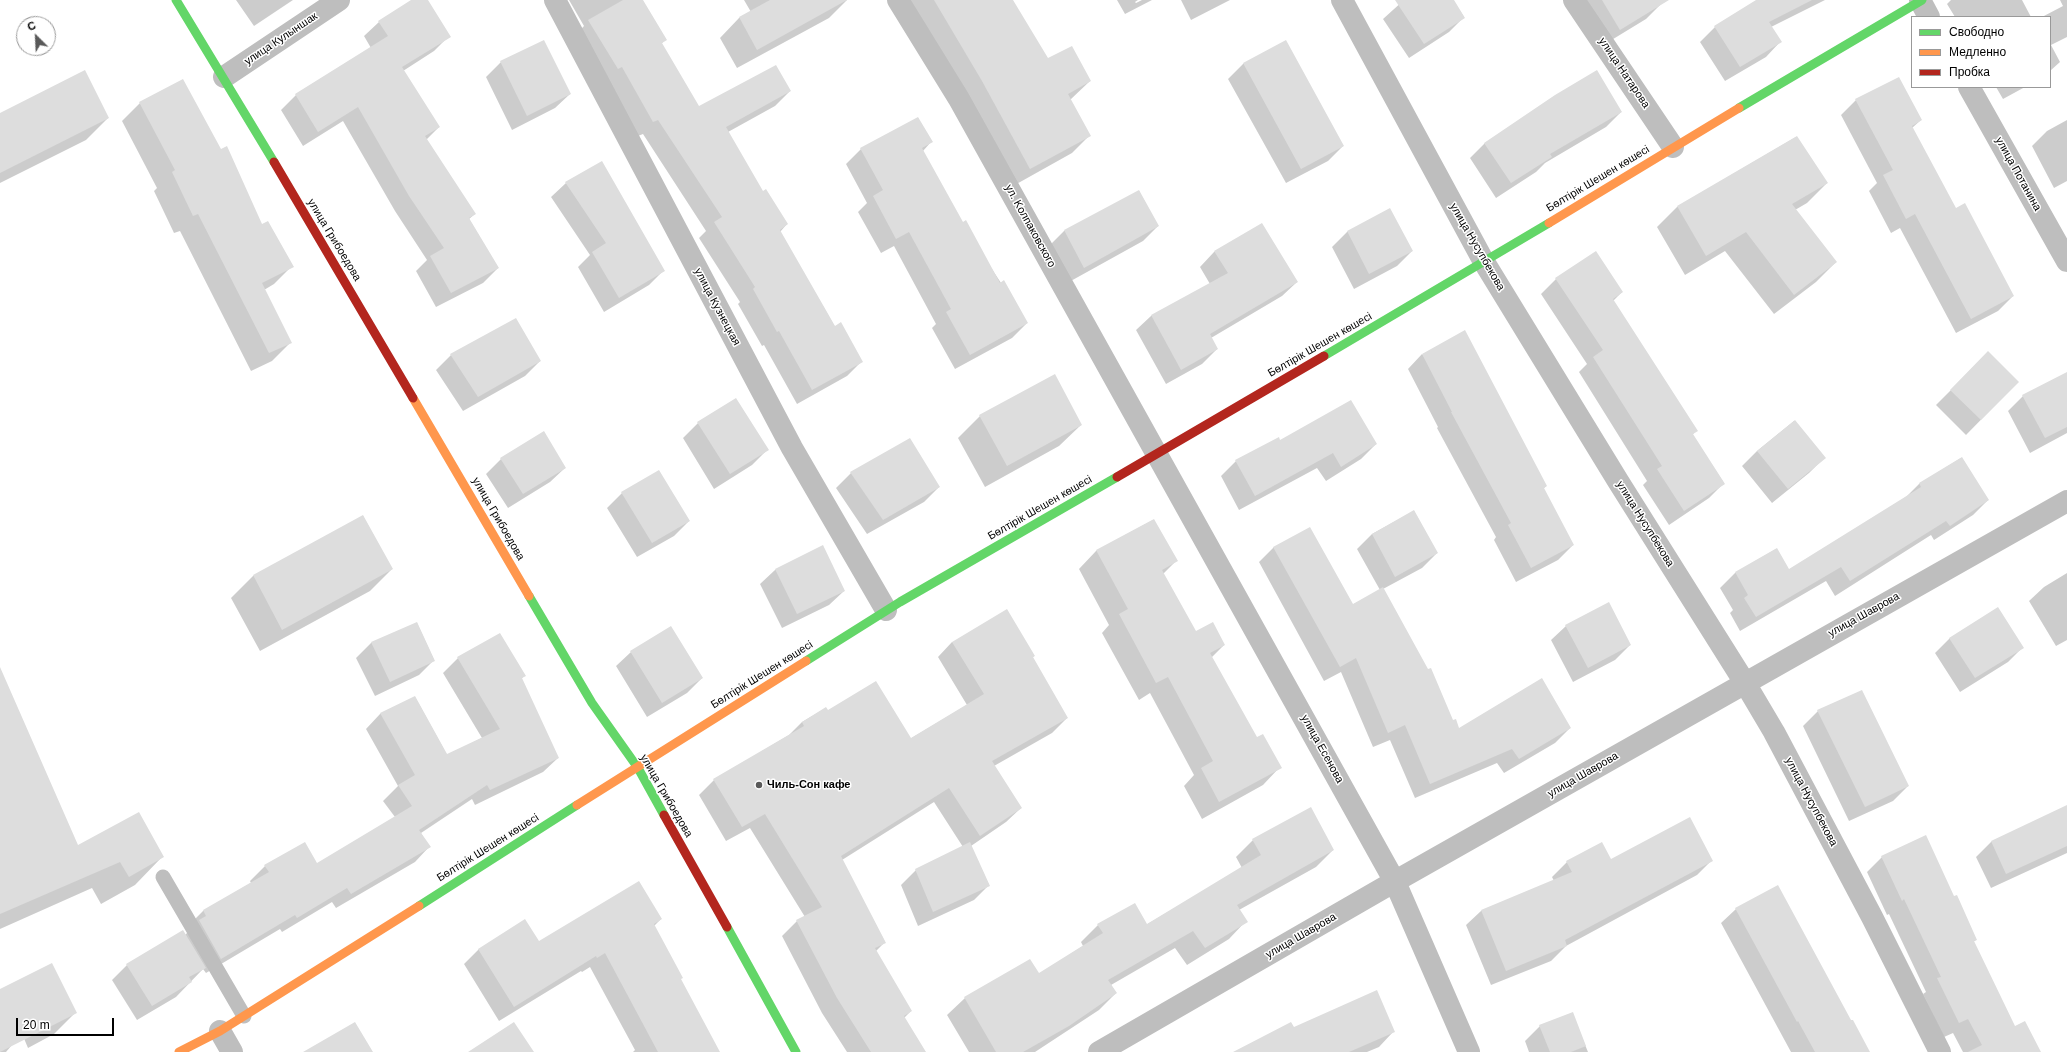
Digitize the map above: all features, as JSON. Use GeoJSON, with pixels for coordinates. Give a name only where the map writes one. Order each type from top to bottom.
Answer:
{"type":"FeatureCollection","features":[{"type":"Feature","properties":{"kind":"street","name":"улица Грибоедова"},"geometry":{"type":"LineString","coordinates":[[176,0],[224,77],[592,703],[638,768],[796,1052]]}},
{"type":"Feature","properties":{"kind":"street","name":"улица Кулыншак"},"geometry":{"type":"LineString","coordinates":[[224,77],[339,0]]}},
{"type":"Feature","properties":{"kind":"street","name":"улица Кузнецкая"},"geometry":{"type":"LineString","coordinates":[[555,0],[792,448],[886,610]]}},
{"type":"Feature","properties":{"kind":"street","name":"ул. Kолпаковского"},"geometry":{"type":"LineString","coordinates":[[898,0],[959,98],[1157,454]]}},
{"type":"Feature","properties":{"kind":"street","name":"улица Нусупбекова"},"geometry":{"type":"LineString","coordinates":[[1342,0],[1484,262],[1618,481],[1746,683],[1778,739],[1872,917],[1940,1052]]}},
{"type":"Feature","properties":{"kind":"street","name":"улица Натарова"},"geometry":{"type":"LineString","coordinates":[[1574,0],[1673,147]]}},
{"type":"Feature","properties":{"kind":"street","name":"Бөлтірік Шешен көшесі"},"geometry":{"type":"LineString","coordinates":[[179,1052],[220,1031],[244,1016],[886,610],[1157,454],[1484,262],[1673,147],[1923,5]]}},
{"type":"Feature","properties":{"kind":"street","name":"улица Потанина"},"geometry":{"type":"LineString","coordinates":[[1970,88],[2067,261]]}},
{"type":"Feature","properties":{"kind":"street","name":"улица Есенова"},"geometry":{"type":"LineString","coordinates":[[1157,454],[1395,882],[1469,1052]]}},
{"type":"Feature","properties":{"kind":"street","name":"улица Шаврова"},"geometry":{"type":"LineString","coordinates":[[1099,1052],[1395,882],[2067,501]]}},
{"type":"Feature","properties":{"kind":"street"},"geometry":{"type":"LineString","coordinates":[[220,1031],[232,1052]]}},
{"type":"Feature","properties":{"kind":"lane"},"geometry":{"type":"LineString","coordinates":[[163,877],[244,1016]]}},
{"type":"Feature","properties":{"kind":"building"},"geometry":{"type":"Polygon","coordinates":[[[411,0],[428,0],[451,37],[402,67],[440,127],[425,136],[476,214],[469,218],[499,268],[451,293],[430,256],[444,248],[409,196],[358,107],[318,132],[295,94],[388,36],[378,21],[411,0]]]}},
{"type":"Feature","properties":{"kind":"building"},"geometry":{"type":"Polygon","coordinates":[[[623,0],[643,0],[667,40],[662,43],[699,106],[776,65],[791,91],[726,127],[763,191],[766,189],[788,224],[780,230],[835,326],[841,322],[863,362],[812,390],[779,331],[777,332],[753,289],[755,287],[714,222],[722,217],[658,120],[653,122],[622,67],[618,69],[588,20],[623,0]]]}},
{"type":"Feature","properties":{"kind":"building"},"geometry":{"type":"Polygon","coordinates":[[[770,0],[847,0],[757,50],[739,17],[770,0]]]}},
{"type":"Feature","properties":{"kind":"building"},"geometry":{"type":"Polygon","coordinates":[[[934,0],[1013,0],[1048,58],[1072,46],[1091,81],[1068,94],[1091,136],[1030,169],[982,81],[934,0]]]}},
{"type":"Feature","properties":{"kind":"building"},"geometry":{"type":"Polygon","coordinates":[[[1395,0],[1454,0],[1465,18],[1424,44],[1395,0]]]}},
{"type":"Feature","properties":{"kind":"building"},"geometry":{"type":"Polygon","coordinates":[[[1602,0],[1669,0],[1620,30],[1602,0]]]}},
{"type":"Feature","properties":{"kind":"building"},"geometry":{"type":"Polygon","coordinates":[[[1756,0],[1812,0],[1769,22],[1782,42],[1740,67],[1714,26],[1756,0]]]}},
{"type":"Feature","properties":{"kind":"building"},"geometry":{"type":"Polygon","coordinates":[[[544,40],[571,94],[527,116],[500,61],[544,40]]]}},
{"type":"Feature","properties":{"kind":"building"},"geometry":{"type":"Polygon","coordinates":[[[1286,40],[1344,146],[1301,169],[1243,63],[1286,40]]]}},
{"type":"Feature","properties":{"kind":"building"},"geometry":{"type":"Polygon","coordinates":[[[85,70],[109,118],[0,173],[0,113],[85,70]]]}},
{"type":"Feature","properties":{"kind":"building"},"geometry":{"type":"Polygon","coordinates":[[[1597,70],[1622,112],[1550,154],[1552,157],[1511,183],[1484,143],[1555,95],[1597,70]]]}},
{"type":"Feature","properties":{"kind":"building"},"geometry":{"type":"Polygon","coordinates":[[[1899,77],[1922,120],[1912,126],[1956,208],[1965,203],[2014,296],[1971,319],[1915,214],[1906,219],[1883,175],[1893,170],[1855,99],[1899,77]]]}},
{"type":"Feature","properties":{"kind":"building"},"geometry":{"type":"Polygon","coordinates":[[[183,79],[221,149],[227,146],[262,224],[268,221],[294,267],[262,283],[292,343],[269,353],[198,214],[193,216],[172,172],[175,170],[139,102],[183,79]]]}},
{"type":"Feature","properties":{"kind":"building"},"geometry":{"type":"Polygon","coordinates":[[[918,117],[933,142],[922,148],[963,222],[966,220],[1000,283],[1004,280],[1028,323],[970,355],[946,312],[951,309],[909,232],[896,239],[873,196],[883,190],[860,148],[918,117]]]}},
{"type":"Feature","properties":{"kind":"building"},"geometry":{"type":"Polygon","coordinates":[[[1797,136],[1828,183],[1792,204],[1837,262],[1794,295],[1746,232],[1706,256],[1677,206],[1797,136]]]}},
{"type":"Feature","properties":{"kind":"building"},"geometry":{"type":"Polygon","coordinates":[[[602,161],[665,271],[619,298],[592,252],[606,243],[565,182],[602,161]]]}},
{"type":"Feature","properties":{"kind":"building"},"geometry":{"type":"Polygon","coordinates":[[[1139,190],[1159,226],[1084,268],[1064,230],[1139,190]]]}},
{"type":"Feature","properties":{"kind":"building"},"geometry":{"type":"Polygon","coordinates":[[[1390,208],[1413,251],[1369,274],[1347,231],[1390,208]]]}},
{"type":"Feature","properties":{"kind":"building"},"geometry":{"type":"Polygon","coordinates":[[[1262,223],[1298,282],[1210,334],[1218,349],[1181,370],[1151,315],[1228,273],[1214,251],[1262,223]]]}},
{"type":"Feature","properties":{"kind":"building"},"geometry":{"type":"Polygon","coordinates":[[[1596,251],[1623,292],[1613,299],[1698,431],[1693,434],[1725,484],[1684,511],[1657,469],[1662,466],[1593,357],[1603,350],[1555,278],[1596,251]]]}},
{"type":"Feature","properties":{"kind":"building"},"geometry":{"type":"Polygon","coordinates":[[[516,318],[541,361],[478,397],[450,354],[516,318]]]}},
{"type":"Feature","properties":{"kind":"building"},"geometry":{"type":"Polygon","coordinates":[[[1465,330],[1547,486],[1544,488],[1574,545],[1531,568],[1508,525],[1511,523],[1451,412],[1422,354],[1465,330]]]}},
{"type":"Feature","properties":{"kind":"building"},"geometry":{"type":"Polygon","coordinates":[[[1988,351],[2019,382],[1981,420],[1950,390],[1988,351]]]}},
{"type":"Feature","properties":{"kind":"building"},"geometry":{"type":"Polygon","coordinates":[[[2067,372],[2067,427],[2045,438],[2022,395],[2067,372]]]}},
{"type":"Feature","properties":{"kind":"building"},"geometry":{"type":"Polygon","coordinates":[[[1055,374],[1082,425],[1007,466],[979,415],[1055,374]]]}},
{"type":"Feature","properties":{"kind":"building"},"geometry":{"type":"Polygon","coordinates":[[[736,398],[769,450],[730,474],[697,422],[736,398]]]}},
{"type":"Feature","properties":{"kind":"building"},"geometry":{"type":"Polygon","coordinates":[[[1351,400],[1377,444],[1341,467],[1333,453],[1255,496],[1235,460],[1279,437],[1280,440],[1351,400]]]}},
{"type":"Feature","properties":{"kind":"building"},"geometry":{"type":"Polygon","coordinates":[[[1795,420],[1826,458],[1788,489],[1757,451],[1795,420]]]}},
{"type":"Feature","properties":{"kind":"building"},"geometry":{"type":"Polygon","coordinates":[[[544,431],[566,468],[523,494],[500,458],[544,431]]]}},
{"type":"Feature","properties":{"kind":"building"},"geometry":{"type":"Polygon","coordinates":[[[910,438],[940,487],[883,520],[850,472],[910,438]]]}},
{"type":"Feature","properties":{"kind":"building"},"geometry":{"type":"Polygon","coordinates":[[[1962,457],[1989,500],[1950,526],[1946,521],[1850,581],[1841,567],[1756,617],[1744,598],[1748,595],[1735,572],[1777,548],[1789,569],[1921,487],[1919,483],[1962,457]]]}},
{"type":"Feature","properties":{"kind":"building"},"geometry":{"type":"Polygon","coordinates":[[[659,470],[690,521],[652,543],[621,492],[659,470]]]}},
{"type":"Feature","properties":{"kind":"building"},"geometry":{"type":"Polygon","coordinates":[[[1414,510],[1438,553],[1395,577],[1372,534],[1414,510]]]}},
{"type":"Feature","properties":{"kind":"building"},"geometry":{"type":"Polygon","coordinates":[[[363,515],[393,569],[282,630],[253,575],[363,515]]]}},
{"type":"Feature","properties":{"kind":"building"},"geometry":{"type":"Polygon","coordinates":[[[1154,519],[1178,561],[1162,570],[1196,631],[1213,622],[1225,645],[1210,653],[1257,737],[1263,734],[1282,768],[1219,802],[1201,768],[1213,761],[1168,677],[1156,683],[1119,614],[1128,609],[1096,550],[1154,519]]]}},
{"type":"Feature","properties":{"kind":"building"},"geometry":{"type":"Polygon","coordinates":[[[1310,527],[1353,604],[1383,587],[1428,669],[1431,668],[1453,720],[1456,719],[1459,728],[1542,678],[1571,728],[1519,759],[1512,749],[1430,784],[1405,725],[1388,733],[1356,658],[1340,667],[1273,547],[1310,527]]]}},
{"type":"Feature","properties":{"kind":"building"},"geometry":{"type":"Polygon","coordinates":[[[823,545],[845,591],[797,614],[775,569],[823,545]]]}},
{"type":"Feature","properties":{"kind":"building"},"geometry":{"type":"Polygon","coordinates":[[[1609,602],[1631,645],[1588,668],[1565,625],[1609,602]]]}},
{"type":"Feature","properties":{"kind":"building"},"geometry":{"type":"Polygon","coordinates":[[[1998,607],[2024,648],[1975,678],[1949,638],[1998,607]]]}},
{"type":"Feature","properties":{"kind":"building"},"geometry":{"type":"Polygon","coordinates":[[[1007,609],[1035,656],[1033,657],[1068,718],[992,761],[1022,808],[980,836],[949,788],[841,856],[886,943],[875,948],[912,1011],[904,1016],[926,1052],[871,1052],[837,998],[796,920],[822,907],[765,814],[742,827],[713,779],[804,726],[802,722],[826,707],[828,710],[876,681],[911,738],[984,694],[952,642],[1007,609]]]}},
{"type":"Feature","properties":{"kind":"building"},"geometry":{"type":"Polygon","coordinates":[[[417,622],[435,661],[390,682],[371,642],[417,622]]]}},
{"type":"Feature","properties":{"kind":"building"},"geometry":{"type":"Polygon","coordinates":[[[671,626],[703,678],[662,703],[630,651],[671,626]]]}},
{"type":"Feature","properties":{"kind":"building"},"geometry":{"type":"Polygon","coordinates":[[[500,633],[526,676],[522,678],[559,758],[490,790],[487,785],[419,830],[431,847],[351,894],[347,888],[297,918],[295,915],[221,959],[199,920],[206,916],[203,910],[269,872],[264,865],[305,842],[317,863],[412,806],[398,785],[415,775],[380,713],[415,696],[447,754],[500,729],[457,657],[500,633]]]}},
{"type":"Feature","properties":{"kind":"building"},"geometry":{"type":"Polygon","coordinates":[[[0,667],[78,845],[139,812],[164,857],[129,877],[120,862],[0,914],[0,667]]]}},
{"type":"Feature","properties":{"kind":"building"},"geometry":{"type":"Polygon","coordinates":[[[1862,690],[1909,786],[1865,807],[1817,710],[1862,690]]]}},
{"type":"Feature","properties":{"kind":"building"},"geometry":{"type":"Polygon","coordinates":[[[2067,805],[2067,846],[2006,874],[1991,841],[2067,805]]]}},
{"type":"Feature","properties":{"kind":"building"},"geometry":{"type":"Polygon","coordinates":[[[1311,807],[1334,850],[1237,905],[1248,922],[1205,948],[1193,931],[1108,980],[1117,993],[1069,1026],[1023,1052],[996,1052],[964,997],[1030,959],[1039,973],[1103,933],[1097,924],[1135,903],[1147,924],[1261,855],[1252,839],[1311,807]]]}},
{"type":"Feature","properties":{"kind":"building"},"geometry":{"type":"Polygon","coordinates":[[[1690,817],[1713,861],[1565,940],[1567,946],[1506,971],[1481,910],[1572,872],[1566,861],[1602,842],[1611,859],[1690,817]]]}},
{"type":"Feature","properties":{"kind":"building"},"geometry":{"type":"Polygon","coordinates":[[[1926,835],[1954,896],[1957,895],[1977,940],[1974,941],[2015,1026],[2025,1021],[2041,1052],[1968,1052],[1982,1045],[1968,1019],[1959,1023],[1937,978],[1941,977],[1904,899],[1902,901],[1881,856],[1926,835]]]}},
{"type":"Feature","properties":{"kind":"building"},"geometry":{"type":"Polygon","coordinates":[[[970,842],[990,886],[933,912],[915,869],[970,842]]]}},
{"type":"Feature","properties":{"kind":"building"},"geometry":{"type":"Polygon","coordinates":[[[639,881],[662,919],[654,924],[683,978],[681,979],[720,1052],[658,1052],[605,953],[597,958],[596,956],[514,1007],[478,949],[525,919],[539,941],[639,881]]]}},
{"type":"Feature","properties":{"kind":"building"},"geometry":{"type":"Polygon","coordinates":[[[1778,885],[1851,1020],[1853,1020],[1870,1052],[1815,1052],[1798,1021],[1797,1022],[1735,908],[1778,885]]]}},
{"type":"Feature","properties":{"kind":"building"},"geometry":{"type":"Polygon","coordinates":[[[183,930],[206,968],[189,977],[192,982],[152,1006],[126,964],[183,930]]]}},
{"type":"Feature","properties":{"kind":"building"},"geometry":{"type":"Polygon","coordinates":[[[52,963],[77,1013],[0,1052],[0,989],[52,963]]]}},
{"type":"Feature","properties":{"kind":"building"},"geometry":{"type":"Polygon","coordinates":[[[1377,990],[1395,1032],[1349,1052],[1233,1052],[1291,1022],[1294,1027],[1377,990]]]}},
{"type":"Feature","properties":{"kind":"building"},"geometry":{"type":"Polygon","coordinates":[[[1573,1012],[1586,1046],[1571,1052],[1550,1052],[1539,1025],[1573,1012]]]}},
{"type":"Feature","properties":{"kind":"building"},"geometry":{"type":"Polygon","coordinates":[[[355,1022],[373,1052],[303,1052],[355,1022]]]}},
{"type":"Feature","properties":{"kind":"building"},"geometry":{"type":"Polygon","coordinates":[[[514,1022],[534,1052],[468,1052],[514,1022]]]}},
{"type":"Feature","properties":{"kind":"traffic: fast"},"geometry":{"type":"LineString","coordinates":[[176,0],[274,162]]}},
{"type":"Feature","properties":{"kind":"traffic: fast"},"geometry":{"type":"LineString","coordinates":[[1739,108],[1922,0]]}},
{"type":"Feature","properties":{"kind":"traffic: fast"},"geometry":{"type":"LineString","coordinates":[[1324,356],[1549,223]]}},
{"type":"Feature","properties":{"kind":"traffic: fast"},"geometry":{"type":"LineString","coordinates":[[806,661],[900,602],[1117,477]]}},
{"type":"Feature","properties":{"kind":"traffic: fast"},"geometry":{"type":"LineString","coordinates":[[529,596],[592,703],[638,768],[664,815]]}},
{"type":"Feature","properties":{"kind":"traffic: fast"},"geometry":{"type":"LineString","coordinates":[[419,906],[577,805]]}},
{"type":"Feature","properties":{"kind":"traffic: fast"},"geometry":{"type":"LineString","coordinates":[[727,927],[796,1052]]}},
{"type":"Feature","properties":{"kind":"traffic: slow"},"geometry":{"type":"LineString","coordinates":[[1549,223],[1739,108]]}},
{"type":"Feature","properties":{"kind":"traffic: slow"},"geometry":{"type":"LineString","coordinates":[[413,398],[529,596]]}},
{"type":"Feature","properties":{"kind":"traffic: slow"},"geometry":{"type":"LineString","coordinates":[[577,805],[806,661]]}},
{"type":"Feature","properties":{"kind":"traffic: slow"},"geometry":{"type":"LineString","coordinates":[[179,1052],[220,1031],[419,906]]}},
{"type":"Feature","properties":{"kind":"traffic: jam"},"geometry":{"type":"LineString","coordinates":[[274,162],[413,398]]}},
{"type":"Feature","properties":{"kind":"traffic: jam"},"geometry":{"type":"LineString","coordinates":[[1117,477],[1324,356]]}},
{"type":"Feature","properties":{"kind":"traffic: jam"},"geometry":{"type":"LineString","coordinates":[[664,815],[727,927]]}},
{"type":"Feature","properties":{"kind":"place","name":"Чиль-Сон кафе"},"geometry":{"type":"Point","coordinates":[759,785]}}]}
